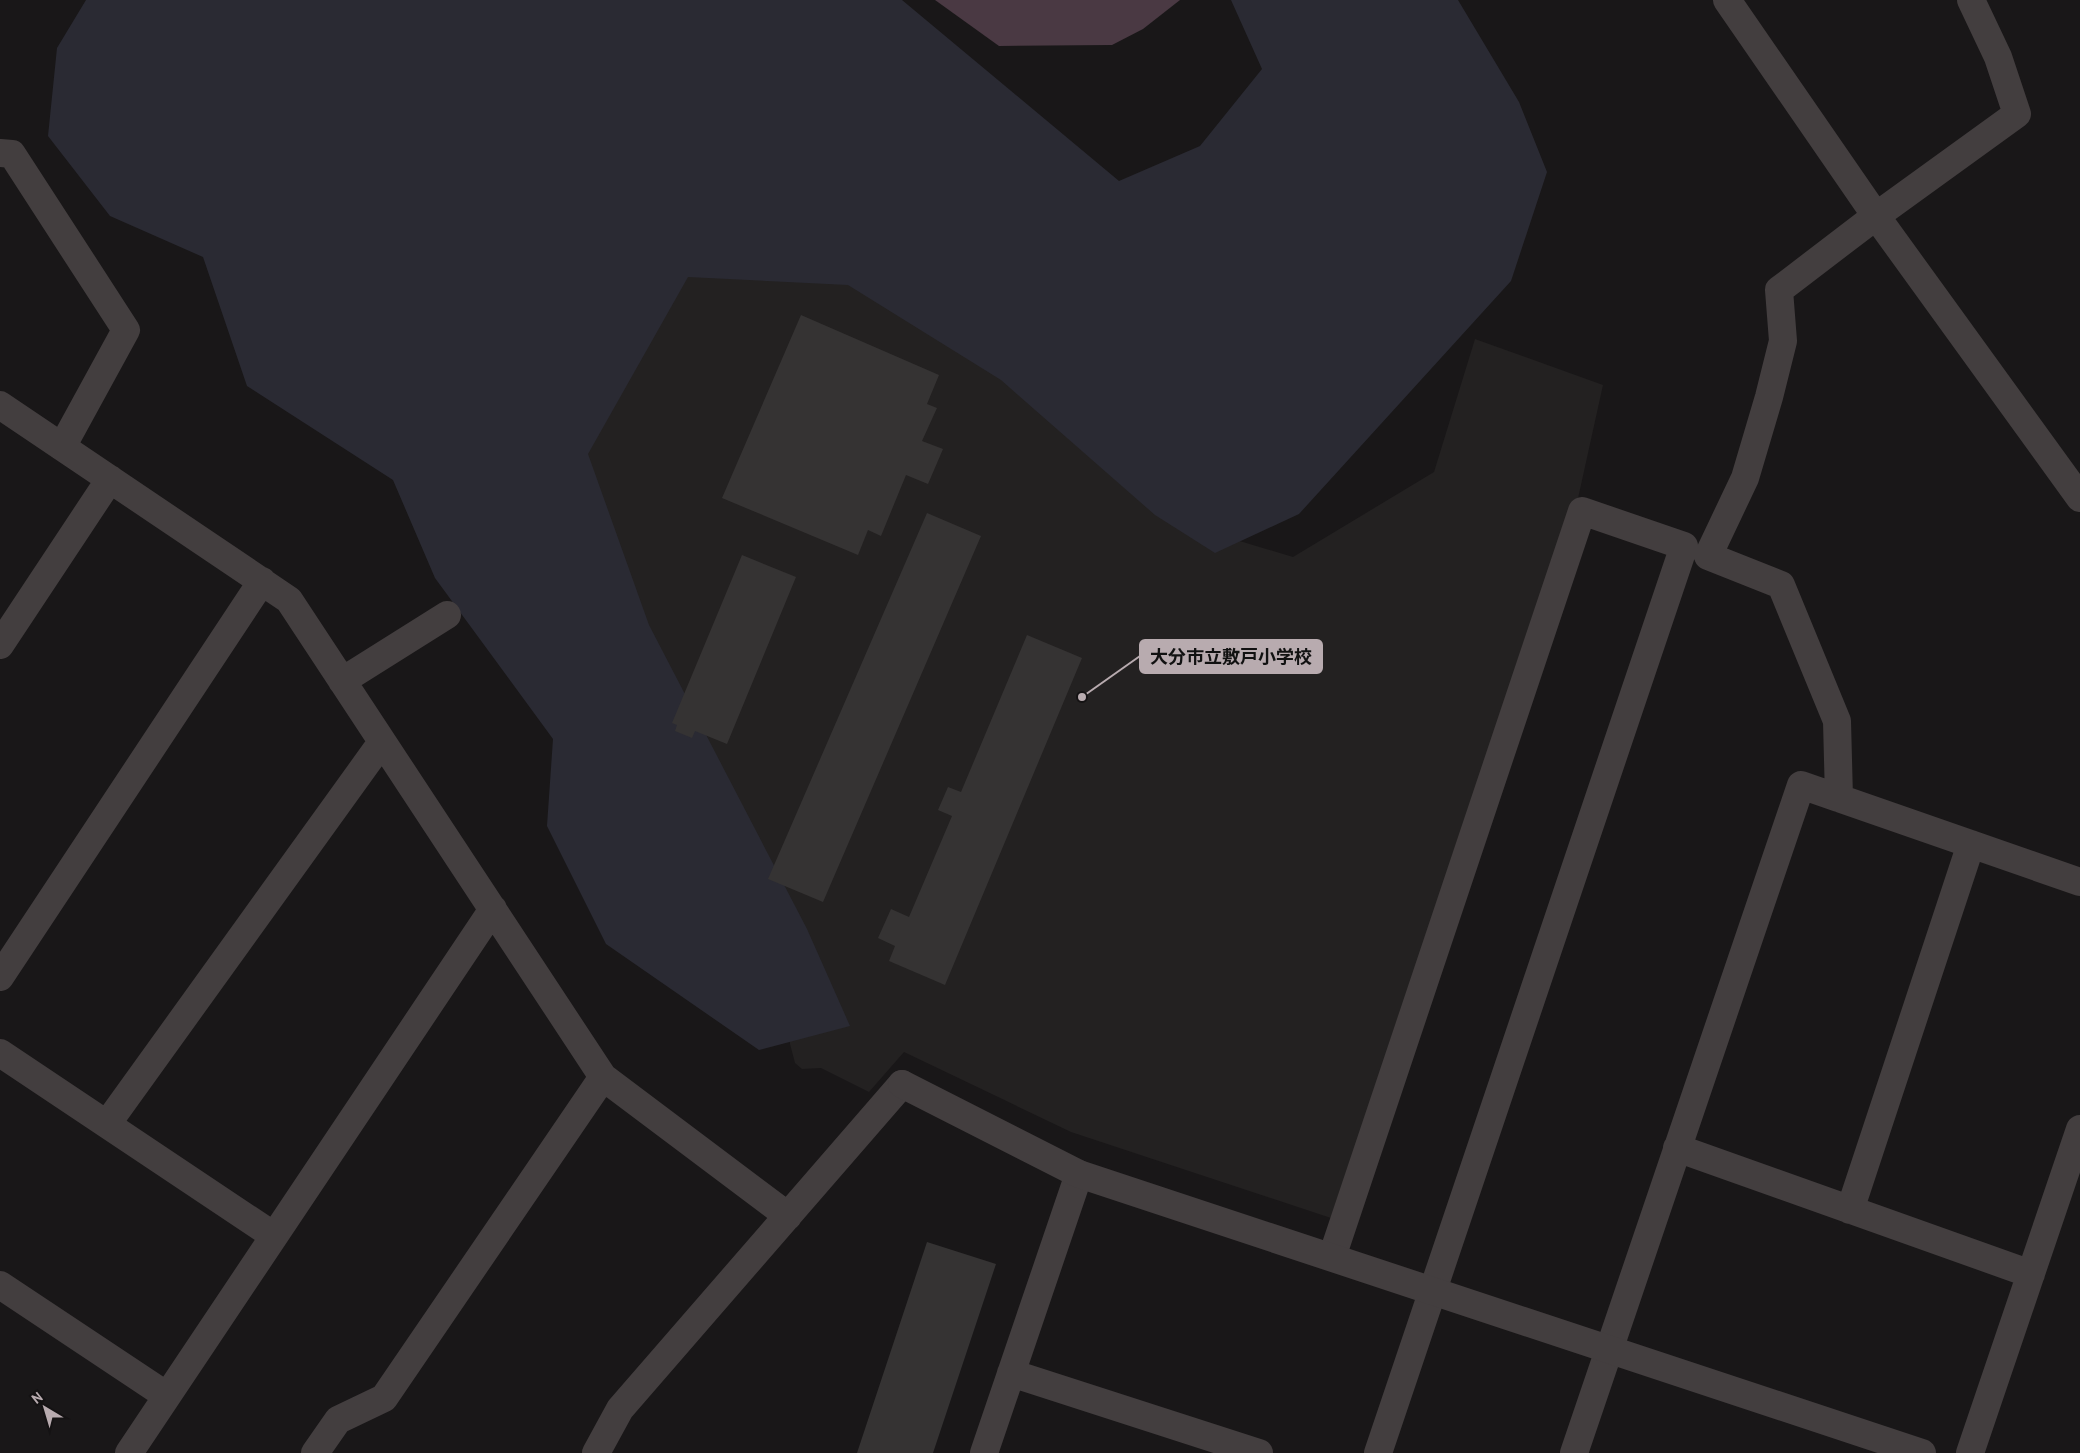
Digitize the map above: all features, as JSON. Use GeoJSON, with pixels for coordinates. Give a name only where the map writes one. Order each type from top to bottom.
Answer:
{"type":"FeatureCollection","features":[{"type":"Feature","properties":{"kind":"street"},"geometry":{"type":"LineString","coordinates":[[1728,0],[1876,216],[2080,498]]}},
{"type":"Feature","properties":{"kind":"street"},"geometry":{"type":"LineString","coordinates":[[1839,798],[1837,721],[1781,585],[1708,556],[1746,478],[1770,397],[1783,341],[1779,290],[1876,216],[2017,114],[1998,57],[1971,0]]}},
{"type":"Feature","properties":{"kind":"street"},"geometry":{"type":"LineString","coordinates":[[0,153],[12,154],[126,330],[62,447]]}},
{"type":"Feature","properties":{"kind":"street"},"geometry":{"type":"LineString","coordinates":[[0,405],[289,600],[603,1077],[788,1216]]}},
{"type":"Feature","properties":{"kind":"street"},"geometry":{"type":"LineString","coordinates":[[0,645],[110,479]]}},
{"type":"Feature","properties":{"kind":"street"},"geometry":{"type":"LineString","coordinates":[[1332,1257],[1582,511],[1684,546],[1378,1453]]}},
{"type":"Feature","properties":{"kind":"street"},"geometry":{"type":"LineString","coordinates":[[0,977],[262,581]]}},
{"type":"Feature","properties":{"kind":"street"},"geometry":{"type":"LineString","coordinates":[[342,681],[447,615]]}},
{"type":"Feature","properties":{"kind":"street"},"geometry":{"type":"LineString","coordinates":[[107,1124],[382,742]]}},
{"type":"Feature","properties":{"kind":"street"},"geometry":{"type":"LineString","coordinates":[[1574,1453],[1801,785],[2080,882]]}},
{"type":"Feature","properties":{"kind":"street"},"geometry":{"type":"LineString","coordinates":[[1850,1210],[1971,844]]}},
{"type":"Feature","properties":{"kind":"street"},"geometry":{"type":"LineString","coordinates":[[129,1453],[493,909]]}},
{"type":"Feature","properties":{"kind":"street"},"geometry":{"type":"LineString","coordinates":[[0,1053],[274,1236]]}},
{"type":"Feature","properties":{"kind":"street"},"geometry":{"type":"LineString","coordinates":[[315,1453],[338,1420],[384,1398],[603,1077]]}},
{"type":"Feature","properties":{"kind":"street"},"geometry":{"type":"LineString","coordinates":[[596,1453],[620,1409],[902,1084],[1079,1174],[1922,1453]]}},
{"type":"Feature","properties":{"kind":"street"},"geometry":{"type":"LineString","coordinates":[[1970,1453],[2080,1129]]}},
{"type":"Feature","properties":{"kind":"street"},"geometry":{"type":"LineString","coordinates":[[1677,1148],[2031,1274]]}},
{"type":"Feature","properties":{"kind":"street"},"geometry":{"type":"LineString","coordinates":[[984,1453],[1079,1174]]}},
{"type":"Feature","properties":{"kind":"street"},"geometry":{"type":"LineString","coordinates":[[0,1285],[167,1396]]}},
{"type":"Feature","properties":{"kind":"street"},"geometry":{"type":"LineString","coordinates":[[1011,1373],[1188,1442],[1258,1453]]}},
{"type":"Feature","properties":{"kind":"shaded area"},"geometry":{"type":"Polygon","coordinates":[[[86,0],[902,0],[1119,181],[1200,146],[1262,69],[1231,0],[1458,0],[1519,102],[1547,172],[1511,281],[1299,514],[1215,553],[1155,515],[1001,380],[848,285],[688,277],[588,454],[649,625],[807,929],[850,1026],[759,1050],[606,944],[547,826],[553,739],[435,578],[393,480],[247,386],[203,257],[110,216],[48,136],[57,48],[86,0]]]}},
{"type":"Feature","properties":{"kind":"shaded area"},"geometry":{"type":"Polygon","coordinates":[[[935,0],[1180,0],[1143,29],[1112,45],[999,46],[935,0]]]}},
{"type":"Feature","properties":{"kind":"shaded area"},"geometry":{"type":"Polygon","coordinates":[[[835,244],[1193,527],[1293,557],[1434,472],[1475,339],[1603,385],[1577,503],[1334,1219],[1071,1132],[904,1052],[869,1092],[821,1068],[802,1069],[795,1063],[790,1044],[789,985],[732,855],[571,436],[657,282],[835,244]]]}},
{"type":"Feature","properties":{"kind":"building"},"geometry":{"type":"Polygon","coordinates":[[[801,315],[939,375],[927,404],[937,408],[922,441],[943,449],[928,484],[906,475],[881,536],[868,530],[858,555],[722,498],[801,315]]]}},
{"type":"Feature","properties":{"kind":"building"},"geometry":{"type":"Polygon","coordinates":[[[927,513],[981,536],[823,902],[768,879],[927,513]]]}},
{"type":"Feature","properties":{"kind":"building"},"geometry":{"type":"Polygon","coordinates":[[[742,555],[796,577],[727,744],[695,731],[692,738],[675,731],[677,725],[672,723],[742,555]]]}},
{"type":"Feature","properties":{"kind":"building"},"geometry":{"type":"Polygon","coordinates":[[[1027,635],[1082,658],[945,985],[889,961],[895,946],[878,938],[891,909],[909,917],[952,816],[938,810],[948,787],[961,792],[1027,635]]]}},
{"type":"Feature","properties":{"kind":"building"},"geometry":{"type":"Polygon","coordinates":[[[927,1242],[996,1264],[933,1453],[857,1453],[927,1242]]]}},
{"type":"Feature","properties":{"kind":"place","name":"大分市立敷戸小学校"},"geometry":{"type":"Point","coordinates":[1082,697]}}]}
